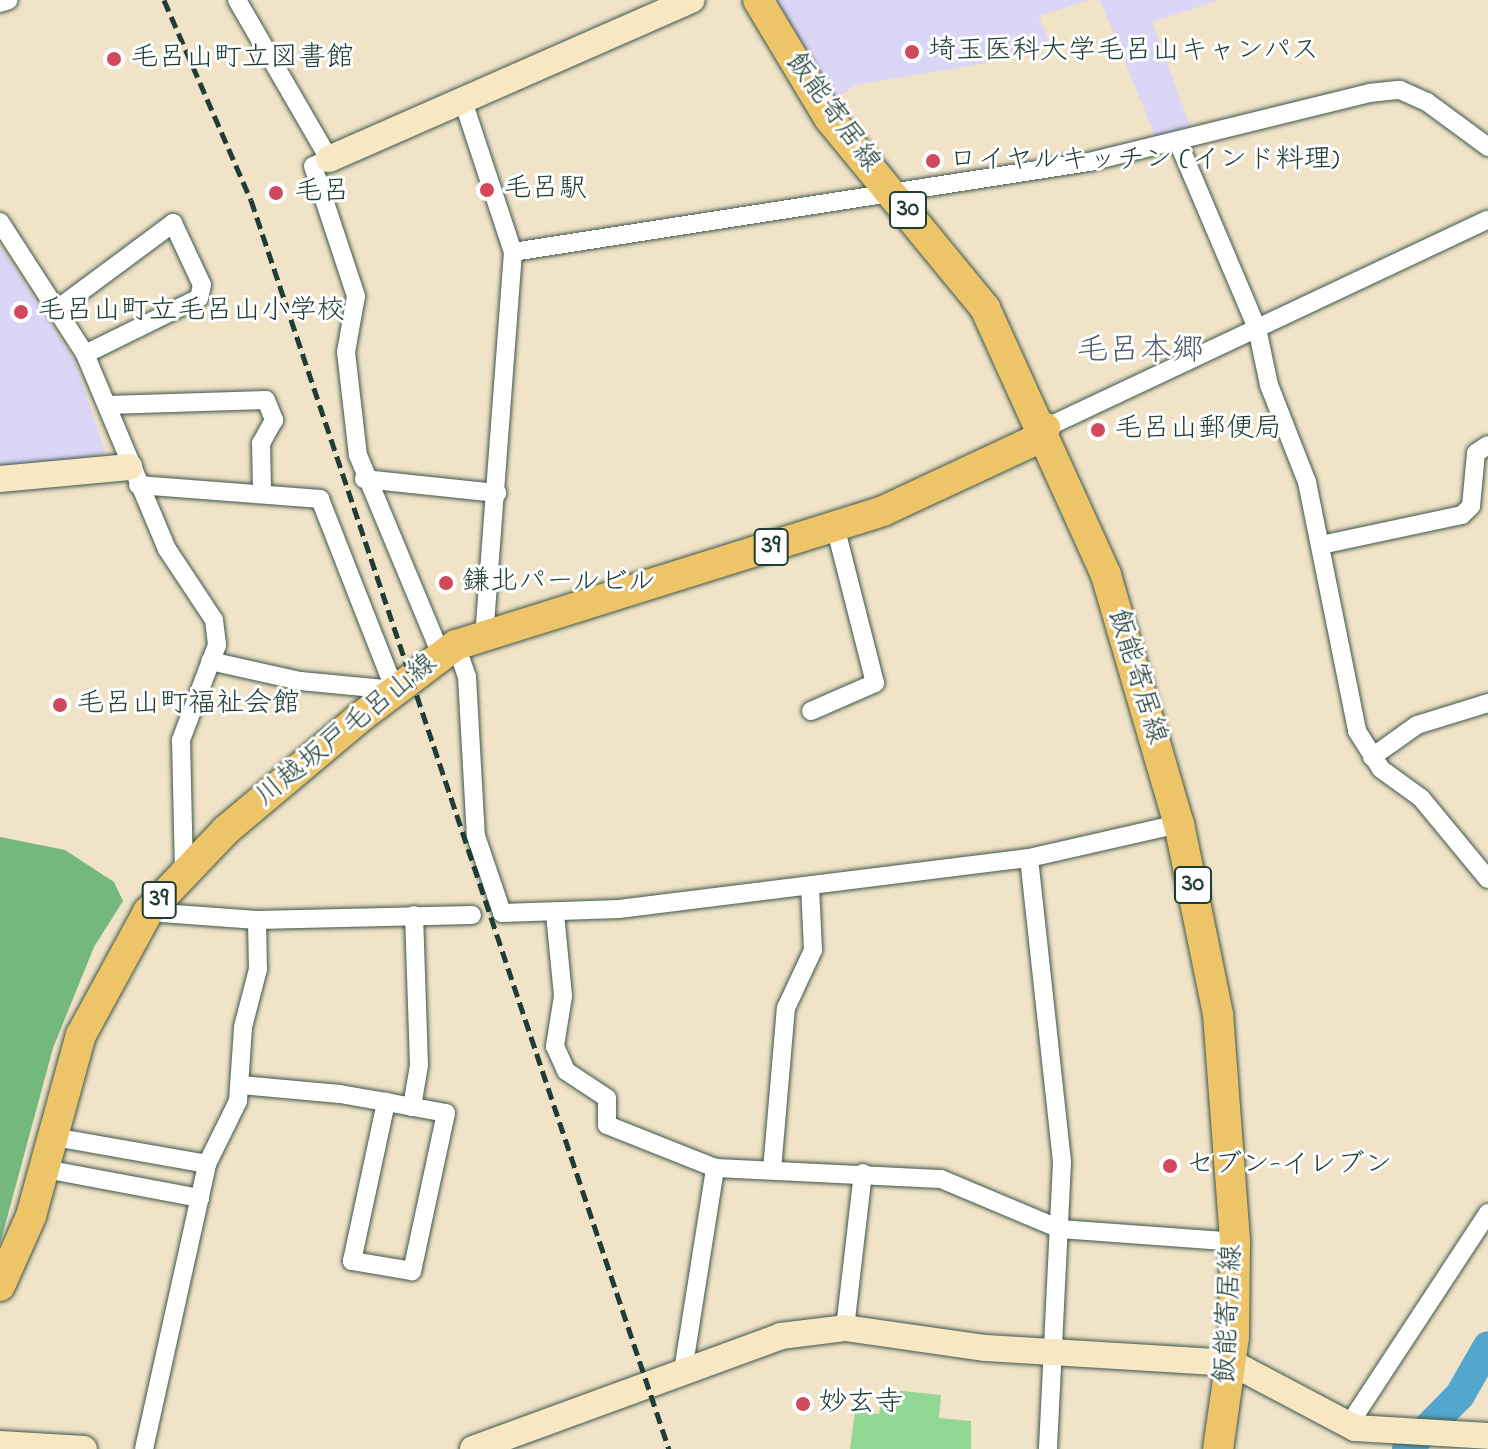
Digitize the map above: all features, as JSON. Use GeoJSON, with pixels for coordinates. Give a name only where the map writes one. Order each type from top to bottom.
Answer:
{"type":"FeatureCollection","features":[{"type":"Feature","properties":{"kind":"main road","name":"飯能寄居線"},"geometry":{"type":"LineString","coordinates":[[758,0],[806,85],[973,290],[1045,428],[1106,575],[1179,824],[1218,1014],[1235,1242],[1232,1363],[1218,1449]]}},
{"type":"Feature","properties":{"kind":"main road","name":"川越坂戸毛呂山線"},"geometry":{"type":"LineString","coordinates":[[0,1286],[45,1169],[81,1035],[148,912],[184,871],[395,690],[448,650],[484,635],[835,526],[925,494],[1031,442],[1045,428]]}},
{"type":"Feature","properties":{"kind":"street"},"geometry":{"type":"LineString","coordinates":[[0,3],[9,0]]}},
{"type":"Feature","properties":{"kind":"street"},"geometry":{"type":"LineString","coordinates":[[237,0],[329,159]]}},
{"type":"Feature","properties":{"kind":"street"},"geometry":{"type":"LineString","coordinates":[[692,0],[313,166],[356,296],[346,375],[364,479],[448,650],[467,677],[476,836],[502,913],[555,914],[1029,858],[1179,824]]}},
{"type":"Feature","properties":{"kind":"street"},"geometry":{"type":"LineString","coordinates":[[513,252],[893,193],[1178,142],[1400,90],[1488,147]]}},
{"type":"Feature","properties":{"kind":"street"},"geometry":{"type":"LineString","coordinates":[[463,101],[513,252],[484,635]]}},
{"type":"Feature","properties":{"kind":"street"},"geometry":{"type":"LineString","coordinates":[[1178,142],[1257,328],[1321,545],[1346,703],[1372,757],[1421,798],[1488,879]]}},
{"type":"Feature","properties":{"kind":"street"},"geometry":{"type":"LineString","coordinates":[[1045,428],[1488,220]]}},
{"type":"Feature","properties":{"kind":"street"},"geometry":{"type":"LineString","coordinates":[[0,222],[85,354],[134,476],[214,620],[210,661],[181,740],[184,871]]}},
{"type":"Feature","properties":{"kind":"street"},"geometry":{"type":"LineString","coordinates":[[56,310],[173,223],[202,285],[199,298],[85,354]]}},
{"type":"Feature","properties":{"kind":"street"},"geometry":{"type":"LineString","coordinates":[[108,405],[266,400],[274,420],[261,443],[262,490]]}},
{"type":"Feature","properties":{"kind":"street"},"geometry":{"type":"LineString","coordinates":[[1321,545],[1462,515],[1471,506],[1476,453],[1488,445]]}},
{"type":"Feature","properties":{"kind":"street"},"geometry":{"type":"LineString","coordinates":[[0,479],[134,476],[262,490],[324,503],[395,690],[300,681],[210,661]]}},
{"type":"Feature","properties":{"kind":"street"},"geometry":{"type":"LineString","coordinates":[[364,479],[497,493]]}},
{"type":"Feature","properties":{"kind":"street"},"geometry":{"type":"LineString","coordinates":[[811,711],[875,683],[835,526]]}},
{"type":"Feature","properties":{"kind":"street"},"geometry":{"type":"LineString","coordinates":[[1372,757],[1417,725],[1488,703]]}},
{"type":"Feature","properties":{"kind":"street"},"geometry":{"type":"LineString","coordinates":[[1029,858],[1062,1162],[1048,1449]]}},
{"type":"Feature","properties":{"kind":"street"},"geometry":{"type":"LineString","coordinates":[[772,1170],[786,1008],[813,950],[810,886]]}},
{"type":"Feature","properties":{"kind":"street"},"geometry":{"type":"LineString","coordinates":[[148,912],[257,920],[472,915]]}},
{"type":"Feature","properties":{"kind":"street"},"geometry":{"type":"LineString","coordinates":[[555,914],[563,996],[555,1046],[566,1071],[607,1098],[607,1125],[715,1168],[863,1173],[960,1182],[1060,1229],[1235,1242]]}},
{"type":"Feature","properties":{"kind":"street"},"geometry":{"type":"LineString","coordinates":[[412,1107],[419,1065],[414,915]]}},
{"type":"Feature","properties":{"kind":"street"},"geometry":{"type":"LineString","coordinates":[[144,1449],[207,1164],[241,1085],[243,1027],[258,969],[257,920]]}},
{"type":"Feature","properties":{"kind":"street"},"geometry":{"type":"LineString","coordinates":[[241,1085],[386,1102],[446,1113],[412,1271],[352,1261],[386,1102]]}},
{"type":"Feature","properties":{"kind":"street"},"geometry":{"type":"LineString","coordinates":[[54,1137],[207,1164]]}},
{"type":"Feature","properties":{"kind":"street"},"geometry":{"type":"LineString","coordinates":[[683,1371],[715,1168]]}},
{"type":"Feature","properties":{"kind":"street"},"geometry":{"type":"LineString","coordinates":[[45,1169],[200,1198]]}},
{"type":"Feature","properties":{"kind":"street"},"geometry":{"type":"LineString","coordinates":[[845,1328],[863,1173]]}},
{"type":"Feature","properties":{"kind":"street"},"geometry":{"type":"LineString","coordinates":[[1356,1427],[1488,1213]]}},
{"type":"Feature","properties":{"kind":"street"},"geometry":{"type":"LineString","coordinates":[[473,1449],[781,1336],[845,1328],[1054,1352],[1232,1363],[1356,1427],[1463,1439]]}},
{"type":"Feature","properties":{"kind":"street"},"geometry":{"type":"LineString","coordinates":[[0,1444],[84,1449]]}},
{"type":"Feature","properties":{"kind":"shaded area","name":"埼玉医科大学毛呂山キャンパス"},"geometry":{"type":"Polygon","coordinates":[[[770,0],[1089,0],[1039,16],[1049,43],[1000,61],[856,85],[830,102],[770,0]]]}},
{"type":"Feature","properties":{"kind":"shaded area","name":"埼玉医科大学毛呂山キャンパス"},"geometry":{"type":"Polygon","coordinates":[[[1100,0],[1219,0],[1152,22],[1192,131],[1157,141],[1100,0]]]}},
{"type":"Feature","properties":{"kind":"shaded area","name":"毛呂山町立毛呂山小学校"},"geometry":{"type":"Polygon","coordinates":[[[0,246],[75,361],[105,451],[101,459],[0,468],[0,246]]]}},
{"type":"Feature","properties":{"kind":"green space"},"geometry":{"type":"Polygon","coordinates":[[[0,837],[65,850],[114,882],[123,901],[94,947],[53,1048],[0,1244],[0,837]]]}},
{"type":"Feature","properties":{"kind":"green space"},"geometry":{"type":"Polygon","coordinates":[[[883,1389],[941,1395],[939,1418],[971,1421],[971,1449],[850,1449],[855,1411],[879,1414],[883,1389]]]}},
{"type":"Feature","properties":{"kind":"waterway"},"geometry":{"type":"LineString","coordinates":[[1407,1449],[1460,1395],[1488,1346]]}},
{"type":"Feature","properties":{"kind":"railway"},"geometry":{"type":"LineString","coordinates":[[164,0],[251,200],[669,1449]]}},
{"type":"Feature","properties":{"kind":"place","name":"埼玉医科大学毛呂山キャンパス"},"geometry":{"type":"Point","coordinates":[912,52]}},
{"type":"Feature","properties":{"kind":"place","name":"毛呂山町立図書館"},"geometry":{"type":"Point","coordinates":[114,59]}},
{"type":"Feature","properties":{"kind":"place","name":"ロイヤルキッチン (インド料理)"},"geometry":{"type":"Point","coordinates":[933,161]}},
{"type":"Feature","properties":{"kind":"place","name":"毛呂駅"},"geometry":{"type":"Point","coordinates":[487,190]}},
{"type":"Feature","properties":{"kind":"place","name":"毛呂"},"geometry":{"type":"Point","coordinates":[276,193]}},
{"type":"Feature","properties":{"kind":"place","name":"毛呂山町立毛呂山小学校"},"geometry":{"type":"Point","coordinates":[21,312]}},
{"type":"Feature","properties":{"kind":"place","name":"毛呂山郵便局"},"geometry":{"type":"Point","coordinates":[1098,430]}},
{"type":"Feature","properties":{"kind":"place","name":"鎌北パールビル"},"geometry":{"type":"Point","coordinates":[446,583]}},
{"type":"Feature","properties":{"kind":"place","name":"毛呂山町福祉会館"},"geometry":{"type":"Point","coordinates":[60,705]}},
{"type":"Feature","properties":{"kind":"place","name":"セブン-イレブン"},"geometry":{"type":"Point","coordinates":[1170,1166]}},
{"type":"Feature","properties":{"kind":"place","name":"妙玄寺"},"geometry":{"type":"Point","coordinates":[803,1404]}},
{"type":"Feature","properties":{"kind":"district","name":"毛呂本郷"},"geometry":{"type":"Point","coordinates":[1140,352]}}]}
